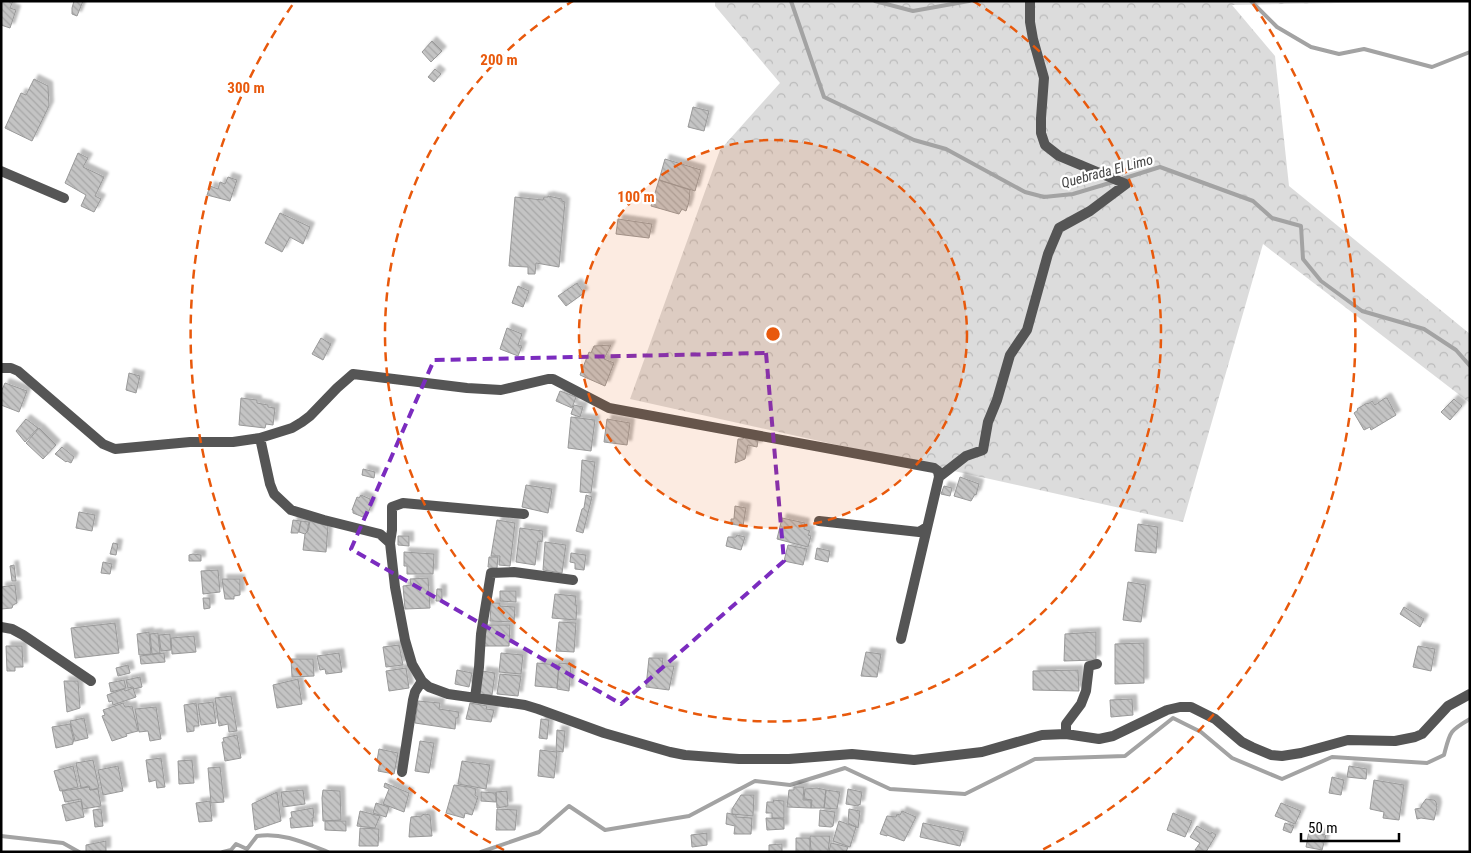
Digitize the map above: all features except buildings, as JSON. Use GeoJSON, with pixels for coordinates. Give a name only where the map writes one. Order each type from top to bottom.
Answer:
{"type":"FeatureCollection","features":[{"type":"Feature","properties":{"kind":"street"},"geometry":{"type":"LineString","coordinates":[[938,477],[966,456],[982,450],[988,422],[997,400],[1010,355],[1028,330],[1048,254],[1059,228],[1090,211],[1126,184],[1059,156],[1045,145],[1041,133],[1044,78],[1030,22],[1030,1]]}},
{"type":"Feature","properties":{"kind":"street"},"geometry":{"type":"LineString","coordinates":[[1,170],[64,198]]}},
{"type":"Feature","properties":{"kind":"street"},"geometry":{"type":"LineString","coordinates":[[1,368],[11,368],[18,371],[100,441],[115,449],[190,442],[233,442],[260,438],[292,428],[310,416],[353,374],[467,388],[501,390],[542,379],[552,379],[609,408],[934,468],[938,472],[938,477],[901,639]]}},
{"type":"Feature","properties":{"kind":"street"},"geometry":{"type":"LineString","coordinates":[[260,438],[274,494],[291,510],[380,534],[390,543]]}},
{"type":"Feature","properties":{"kind":"street"},"geometry":{"type":"LineString","coordinates":[[524,514],[403,503],[392,507],[390,543],[404,640],[412,664],[422,681],[437,691],[525,705],[604,734],[685,755],[739,759],[789,759],[852,754],[914,760],[982,752],[1042,734],[1106,738],[1167,710],[1191,706],[1215,719],[1247,744],[1271,755],[1282,756],[1301,753],[1348,740],[1395,741],[1416,737],[1422,734],[1448,706],[1470,694]]}},
{"type":"Feature","properties":{"kind":"street"},"geometry":{"type":"LineString","coordinates":[[819,521],[919,532],[927,527]]}},
{"type":"Feature","properties":{"kind":"street"},"geometry":{"type":"LineString","coordinates":[[475,698],[481,634],[491,573],[514,572],[573,580]]}},
{"type":"Feature","properties":{"kind":"street"},"geometry":{"type":"LineString","coordinates":[[1,627],[23,634],[91,681]]}},
{"type":"Feature","properties":{"kind":"street"},"geometry":{"type":"LineString","coordinates":[[1066,734],[1066,724],[1082,704],[1086,692],[1089,666],[1097,664]]}},
{"type":"Feature","properties":{"kind":"street"},"geometry":{"type":"LineString","coordinates":[[402,772],[411,710],[415,692],[422,681]]}},
{"type":"Feature","properties":{"kind":"highlighted area"},"geometry":{"type":"Polygon","coordinates":[[[766,353],[784,561],[621,704],[351,549],[434,360],[766,353]]]}},
{"type":"Feature","properties":{"kind":"green space"},"geometry":{"type":"Polygon","coordinates":[[[715,1],[1444,1],[1232,5],[1275,56],[1289,186],[1470,334],[1470,403],[1263,244],[1183,522],[630,399],[720,150],[780,83],[715,6],[715,1]]]}},
{"type":"Feature","properties":{"kind":"waterway","name":"Quebrada El Limo"},"geometry":{"type":"LineString","coordinates":[[791,1],[824,97],[914,140],[946,149],[1025,192],[1044,197],[1073,194],[1113,182]]}},
{"type":"Feature","properties":{"kind":"waterway"},"geometry":{"type":"LineString","coordinates":[[875,1],[913,11],[969,1]]}},
{"type":"Feature","properties":{"kind":"waterway"},"geometry":{"type":"LineString","coordinates":[[1251,1],[1277,27],[1311,47],[1339,54],[1364,49],[1432,67],[1470,52]]}},
{"type":"Feature","properties":{"kind":"waterway","name":"Quebrada El Limo"},"geometry":{"type":"LineString","coordinates":[[1122,179],[1160,167],[1253,201],[1272,218],[1301,226],[1303,259],[1321,281],[1362,311],[1424,329],[1456,350],[1470,366]]}},
{"type":"Feature","properties":{"kind":"waterway"},"geometry":{"type":"LineString","coordinates":[[481,852],[539,832],[569,806],[605,830],[689,816],[755,781],[790,785],[845,768],[890,789],[965,794],[1035,759],[1125,756],[1173,718],[1201,732],[1232,758],[1282,779],[1332,757],[1427,763],[1444,755],[1451,733],[1470,719]]}},
{"type":"Feature","properties":{"kind":"waterway"},"geometry":{"type":"LineString","coordinates":[[223,852],[231,850],[236,844],[247,849],[257,836],[266,835],[293,839],[328,852]]}},
{"type":"Feature","properties":{"kind":"waterway"},"geometry":{"type":"LineString","coordinates":[[1,836],[63,843],[79,852]]}}]}
